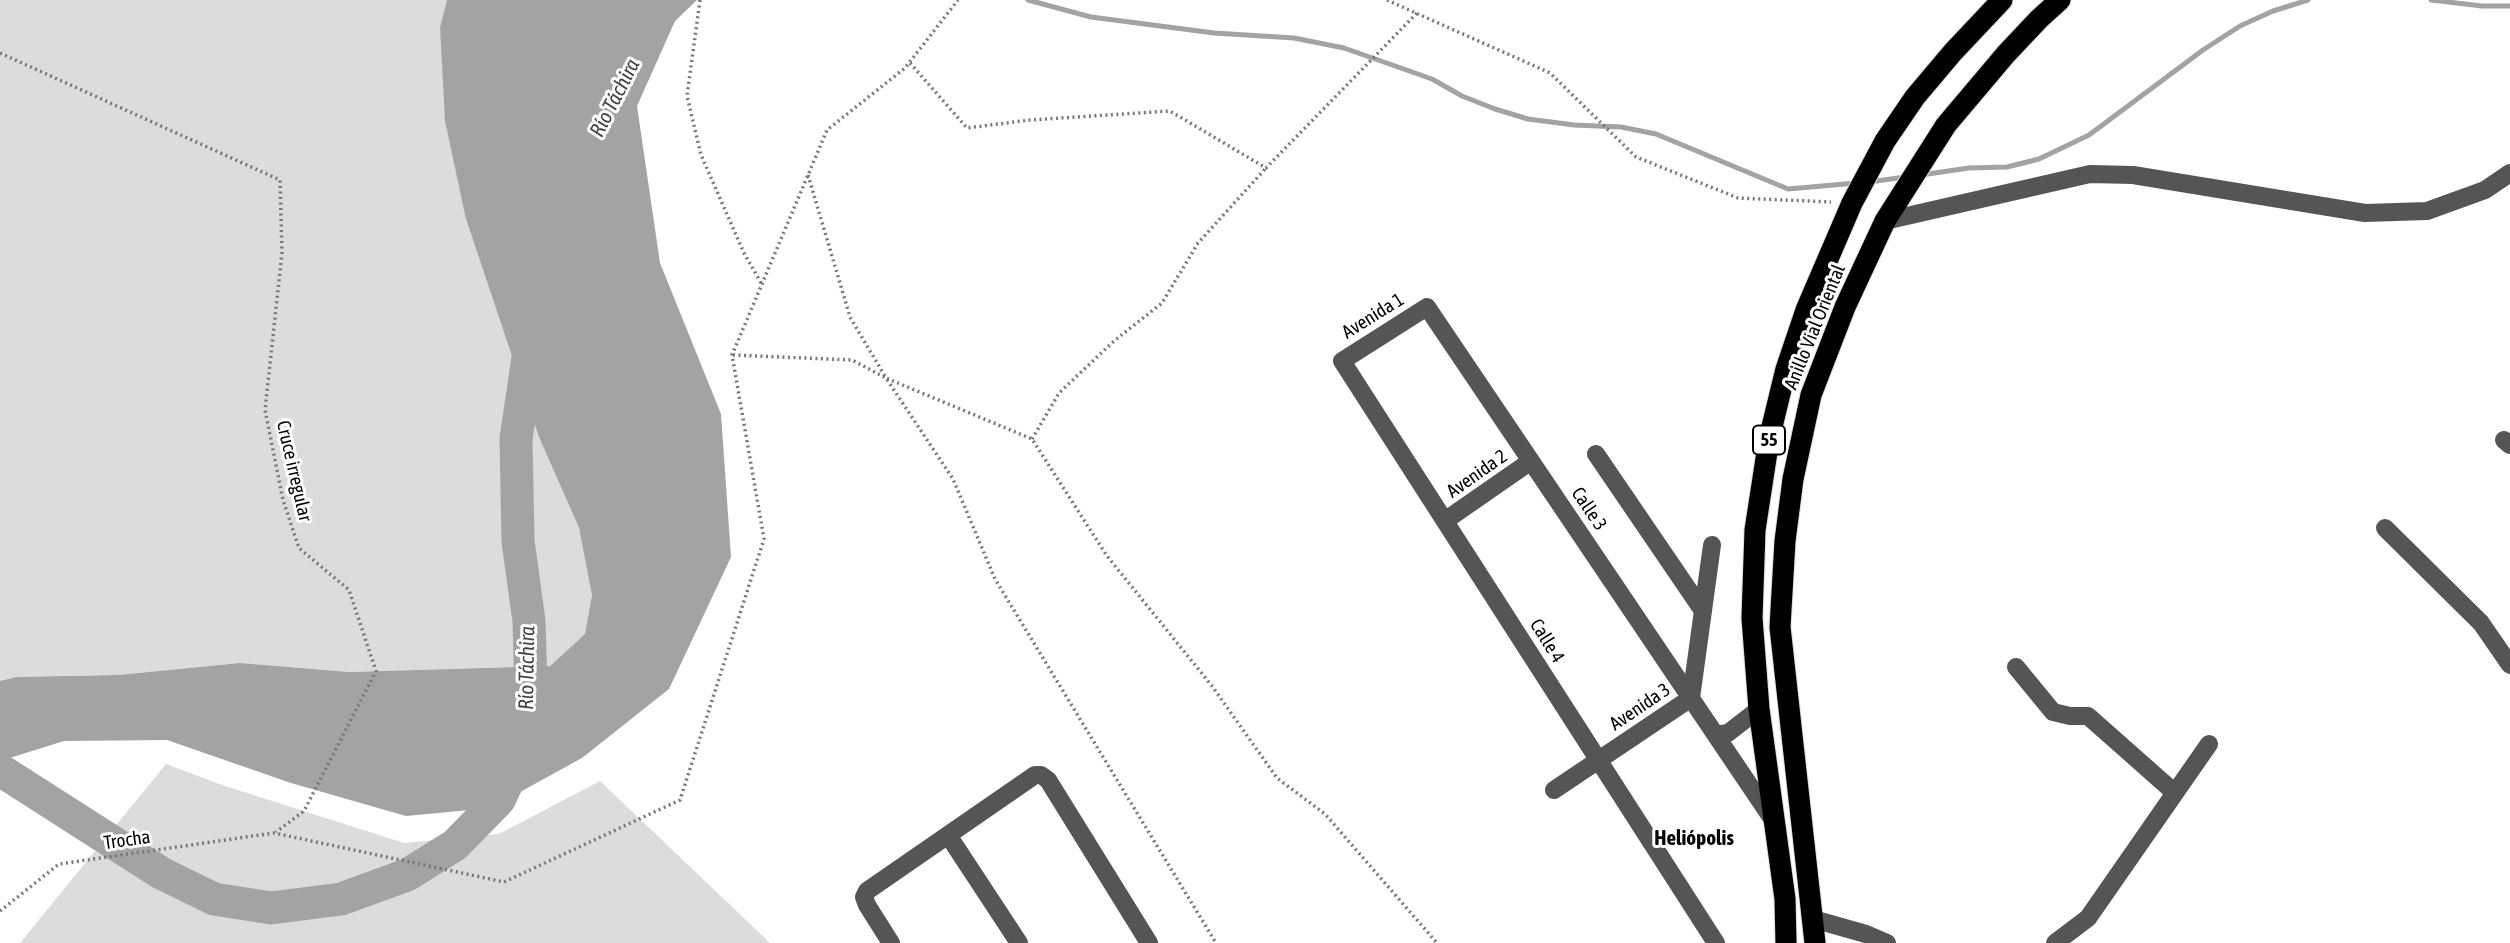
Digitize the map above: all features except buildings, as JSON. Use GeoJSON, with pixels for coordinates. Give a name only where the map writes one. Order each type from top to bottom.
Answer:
{"type":"FeatureCollection","features":[{"type":"Feature","properties":{"kind":"highway","name":"Anillo Vial Oriental"},"geometry":{"type":"LineString","coordinates":[[1786,943],[1785,899],[1759,709],[1752,618],[1755,530],[1769,439],[1786,369],[1806,310],[1852,203],[1885,141],[1915,97],[2002,0]]}},
{"type":"Feature","properties":{"kind":"highway","name":"Anillo Vial Oriental"},"geometry":{"type":"LineString","coordinates":[[1815,943],[1780,627],[1785,541],[1793,479],[1811,395],[1845,307],[1885,221],[1946,125],[2039,19],[2060,0]]}},
{"type":"Feature","properties":{"kind":"street"},"geometry":{"type":"LineString","coordinates":[[1885,221],[2090,174],[2133,175],[2365,213],[2427,211],[2485,190],[2510,173]]}},
{"type":"Feature","properties":{"kind":"street","name":"Avenida 1"},"geometry":{"type":"LineString","coordinates":[[1342,361],[1427,307]]}},
{"type":"Feature","properties":{"kind":"street","name":"Calle 3"},"geometry":{"type":"LineString","coordinates":[[1427,307],[1773,820]]}},
{"type":"Feature","properties":{"kind":"street","name":"Calle 4"},"geometry":{"type":"LineString","coordinates":[[1342,361],[1716,943]]}},
{"type":"Feature","properties":{"kind":"street"},"geometry":{"type":"LineString","coordinates":[[1595,454],[1703,611]]}},
{"type":"Feature","properties":{"kind":"street","name":"Avenida 2"},"geometry":{"type":"LineString","coordinates":[[1446,520],[1531,461]]}},
{"type":"Feature","properties":{"kind":"street"},"geometry":{"type":"LineString","coordinates":[[2385,528],[2481,623],[2510,665]]}},
{"type":"Feature","properties":{"kind":"street","name":"Avenida 3"},"geometry":{"type":"LineString","coordinates":[[1555,790],[1691,698],[1712,545]]}},
{"type":"Feature","properties":{"kind":"street"},"geometry":{"type":"LineString","coordinates":[[2016,667],[2053,712],[2088,716],[2175,793]]}},
{"type":"Feature","properties":{"kind":"street"},"geometry":{"type":"LineString","coordinates":[[1716,735],[1728,733],[1759,709]]}},
{"type":"Feature","properties":{"kind":"street"},"geometry":{"type":"LineString","coordinates":[[2055,943],[2088,918],[2208,744]]}},
{"type":"Feature","properties":{"kind":"street"},"geometry":{"type":"LineString","coordinates":[[891,943],[867,905],[864,897],[867,891],[1035,775],[1041,775],[1048,780],[1149,943]]}},
{"type":"Feature","properties":{"kind":"street"},"geometry":{"type":"LineString","coordinates":[[948,835],[1019,943]]}},
{"type":"Feature","properties":{"kind":"street"},"geometry":{"type":"LineString","coordinates":[[1812,919],[1866,934],[1887,943]]}},
{"type":"Feature","properties":{"kind":"path"},"geometry":{"type":"LineString","coordinates":[[700,0],[687,96],[701,155],[744,253],[761,283]]}},
{"type":"Feature","properties":{"kind":"path"},"geometry":{"type":"LineString","coordinates":[[274,833],[504,883],[680,800],[764,539],[732,355],[827,130],[910,63],[958,0]]}},
{"type":"Feature","properties":{"kind":"path"},"geometry":{"type":"LineString","coordinates":[[1387,0],[1550,73],[1636,157],[1738,198],[1852,203]]}},
{"type":"Feature","properties":{"kind":"path"},"geometry":{"type":"LineString","coordinates":[[1032,439],[1059,393],[1114,341],[1162,303],[1198,243],[1266,168],[1416,13]]}},
{"type":"Feature","properties":{"kind":"path","name":"Cruce irregular"},"geometry":{"type":"LineString","coordinates":[[0,53],[279,180],[282,253],[265,411],[280,487],[299,548],[349,590],[376,671],[304,811],[274,833]]}},
{"type":"Feature","properties":{"kind":"path"},"geometry":{"type":"LineString","coordinates":[[910,63],[967,128],[1030,120],[1170,111],[1266,168]]}},
{"type":"Feature","properties":{"kind":"path"},"geometry":{"type":"LineString","coordinates":[[808,174],[850,317],[886,379],[953,479],[995,579],[1216,943]]}},
{"type":"Feature","properties":{"kind":"path"},"geometry":{"type":"LineString","coordinates":[[732,355],[852,360],[886,379],[1032,439],[1107,556],[1212,686],[1277,778],[1325,814],[1437,943]]}},
{"type":"Feature","properties":{"kind":"path","name":"Trocha"},"geometry":{"type":"LineString","coordinates":[[0,911],[59,864],[274,833]]}},
{"type":"Feature","properties":{"kind":"shaded area"},"geometry":{"type":"Polygon","coordinates":[[[0,0],[447,0],[440,27],[466,219],[539,437],[579,528],[592,595],[585,634],[550,666],[349,672],[240,663],[118,675],[16,677],[0,681],[0,0]]]}},
{"type":"Feature","properties":{"kind":"shaded area"},"geometry":{"type":"Polygon","coordinates":[[[166,764],[222,785],[404,843],[499,834],[600,781],[770,943],[20,943],[166,764]]]}},
{"type":"Feature","properties":{"kind":"water"},"geometry":{"type":"Polygon","coordinates":[[[447,0],[697,0],[675,21],[637,106],[660,263],[721,414],[731,557],[669,689],[582,758],[491,808],[406,816],[291,783],[167,740],[64,741],[0,761],[0,681],[16,677],[118,675],[240,663],[349,672],[550,666],[585,634],[592,595],[579,528],[539,437],[466,219],[445,121],[440,27],[447,0]]]}},
{"type":"Feature","properties":{"kind":"waterway"},"geometry":{"type":"LineString","coordinates":[[1028,0],[1091,17],[1214,33],[1294,38],[1344,48],[1432,79],[1462,96],[1528,119],[1621,127],[1656,134],[1788,189],[1856,183]]}},
{"type":"Feature","properties":{"kind":"waterway"},"geometry":{"type":"LineString","coordinates":[[1921,175],[1969,168],[2007,167],[2039,159],[2089,135],[2203,50],[2240,26],[2273,11],[2308,0]]}},
{"type":"Feature","properties":{"kind":"waterway"},"geometry":{"type":"LineString","coordinates":[[2431,0],[2482,6],[2510,6]]}},
{"type":"Feature","properties":{"kind":"waterway"},"geometry":{"type":"LineString","coordinates":[[1869,182],[1905,177]]}},
{"type":"Feature","properties":{"kind":"waterway","name":"Río Táchira"},"geometry":{"type":"LineString","coordinates":[[528,710],[531,691],[529,621],[518,541],[516,439],[530,345]]}},
{"type":"Feature","properties":{"kind":"waterway","name":"Río Táchira"},"geometry":{"type":"LineString","coordinates":[[0,770],[161,873],[214,899],[271,908],[341,899],[407,875],[455,845],[499,800],[514,768]]}},
{"type":"Feature","properties":{"kind":"district","name":"Heliópolis"},"geometry":{"type":"Point","coordinates":[1694,838]}}]}
